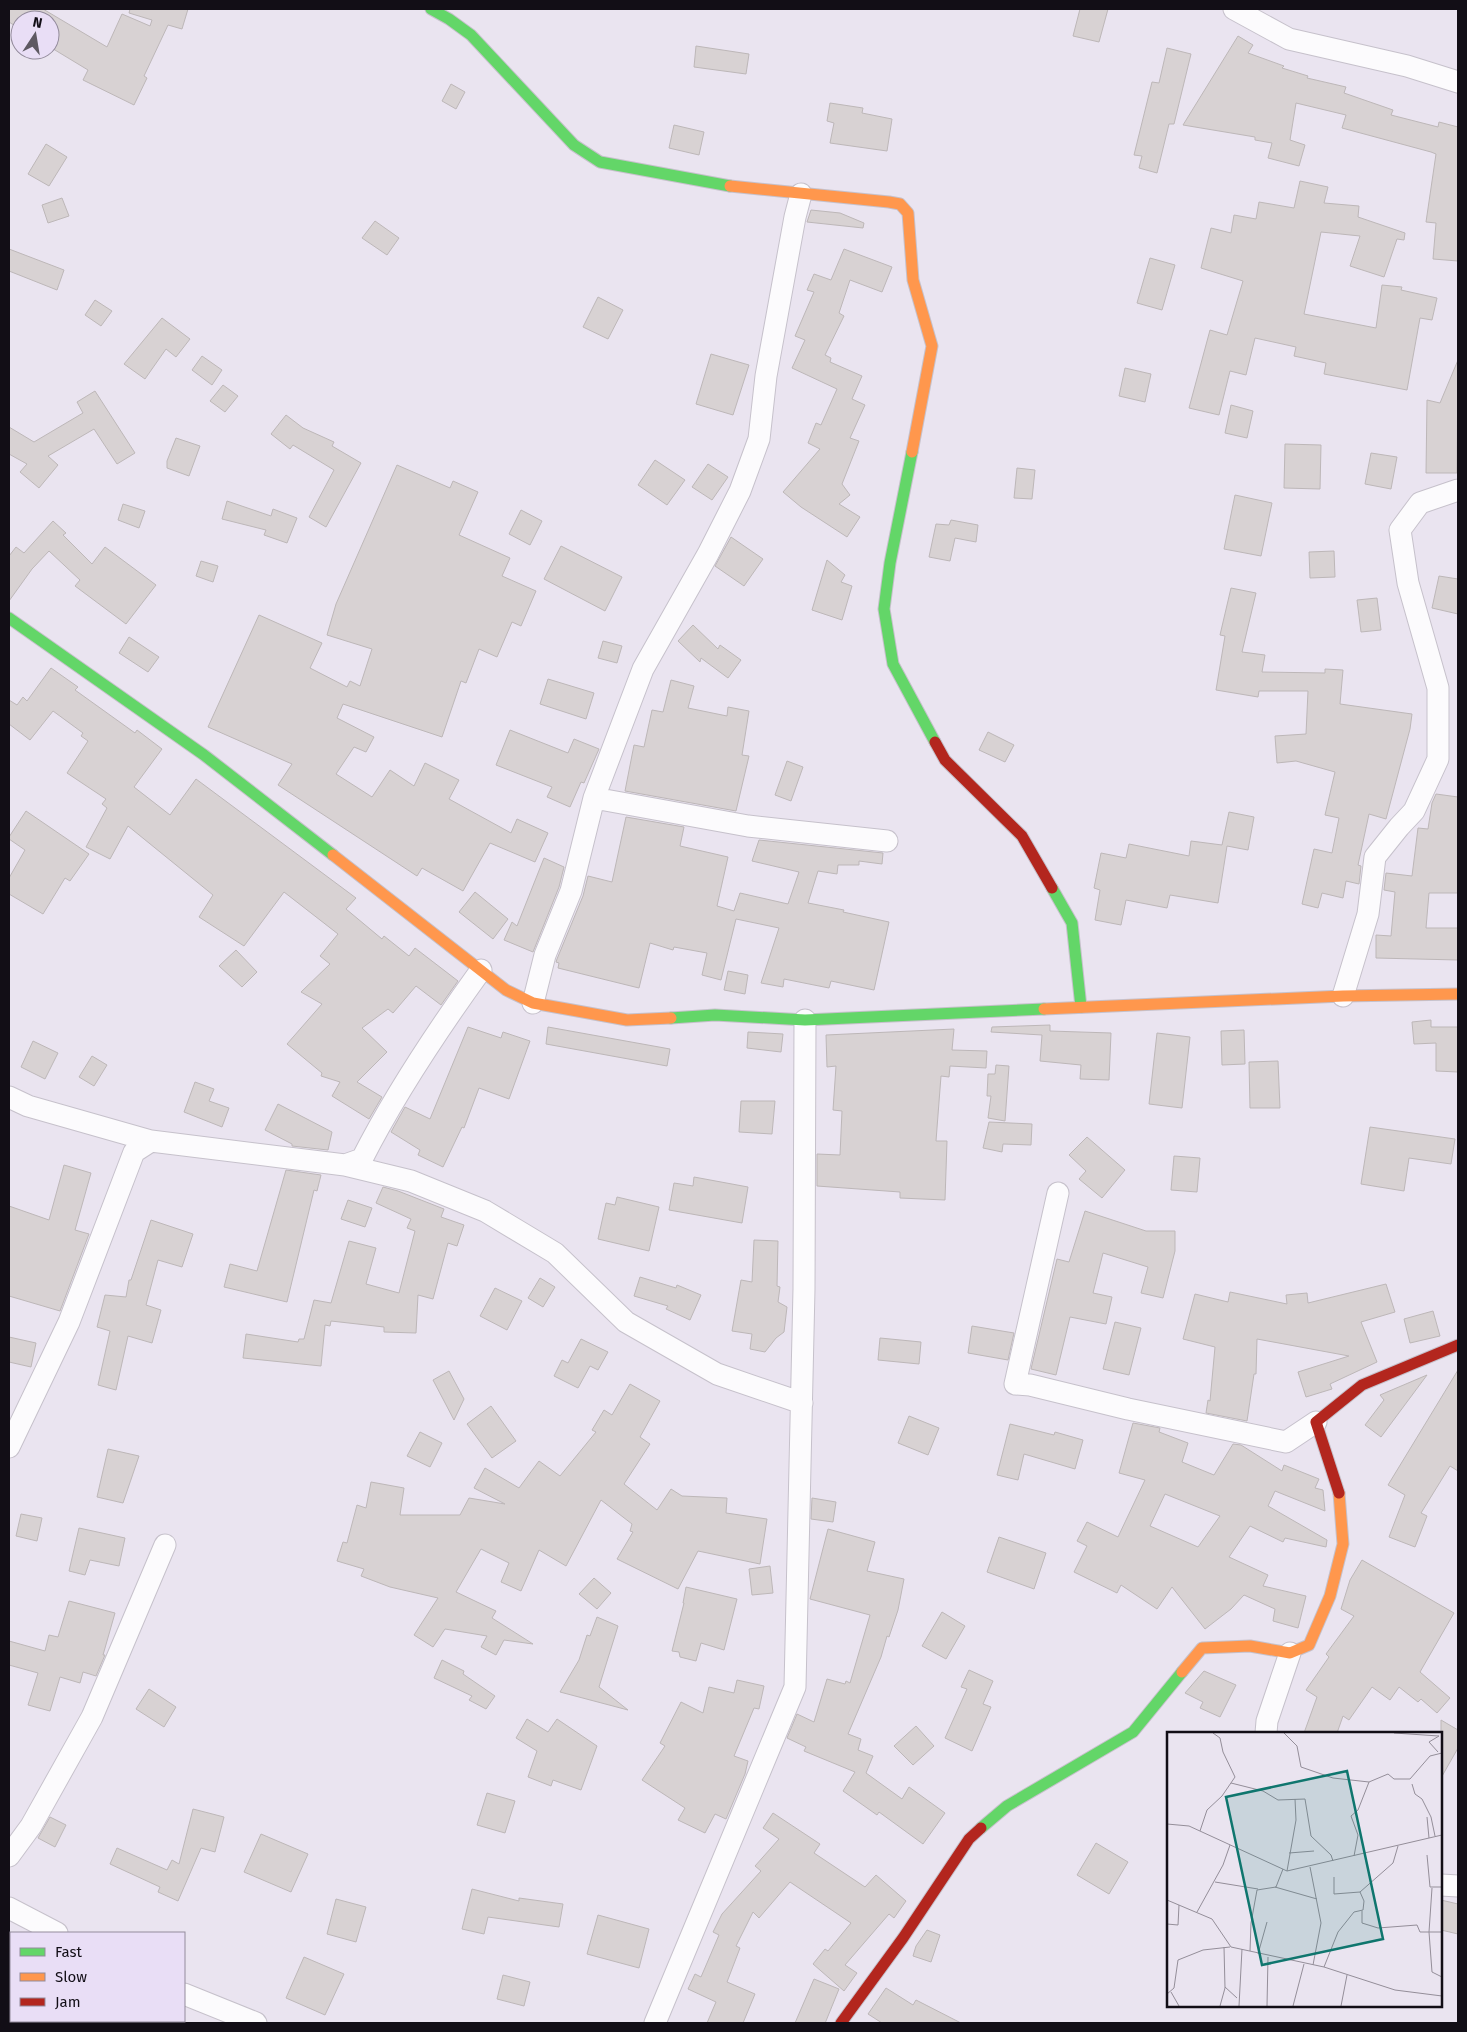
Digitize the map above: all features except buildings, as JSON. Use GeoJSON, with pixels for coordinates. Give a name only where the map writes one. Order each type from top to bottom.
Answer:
{"type":"FeatureCollection","features":[{"type":"Feature","properties":{"kind":"street"},"geometry":{"type":"LineString","coordinates":[[431,9],[471,35],[574,145],[600,162],[739,188],[889,202],[900,204],[908,213],[913,280],[932,346],[890,562],[885,600],[884,609],[893,664],[944,760],[1022,836],[1072,923],[1081,1008]]}},
{"type":"Feature","properties":{"kind":"street"},"geometry":{"type":"LineString","coordinates":[[1234,9],[1289,38],[1407,66],[1458,82]]}},
{"type":"Feature","properties":{"kind":"street"},"geometry":{"type":"LineString","coordinates":[[533,1003],[545,955],[570,891],[594,798],[643,669],[708,554],[740,491],[759,439],[766,376],[795,216],[801,194]]}},
{"type":"Feature","properties":{"kind":"street"},"geometry":{"type":"LineString","coordinates":[[1343,996],[1368,914],[1375,857],[1414,810],[1438,759],[1438,688],[1408,583],[1400,530],[1420,503],[1458,490]]}},
{"type":"Feature","properties":{"kind":"street"},"geometry":{"type":"LineString","coordinates":[[9,618],[204,755],[506,990],[533,1003],[626,1020],[715,1015],[805,1020],[1343,996],[1458,994]]}},
{"type":"Feature","properties":{"kind":"street"},"geometry":{"type":"LineString","coordinates":[[594,798],[748,826],[887,841]]}},
{"type":"Feature","properties":{"kind":"street"},"geometry":{"type":"LineString","coordinates":[[344,1165],[362,1159],[387,1109],[432,1037],[481,970]]}},
{"type":"Feature","properties":{"kind":"street"},"geometry":{"type":"LineString","coordinates":[[655,2023],[795,1687],[802,1403],[805,1020]]}},
{"type":"Feature","properties":{"kind":"street"},"geometry":{"type":"LineString","coordinates":[[9,1097],[28,1106],[151,1141],[344,1165],[411,1181],[485,1211],[555,1253],[626,1322],[717,1374],[802,1403]]}},
{"type":"Feature","properties":{"kind":"street"},"geometry":{"type":"LineString","coordinates":[[9,1447],[69,1322],[134,1152],[151,1141]]}},
{"type":"Feature","properties":{"kind":"street"},"geometry":{"type":"LineString","coordinates":[[1058,1192],[1015,1384],[1030,1385],[1128,1409],[1286,1442],[1316,1422],[1362,1385],[1458,1345]]}},
{"type":"Feature","properties":{"kind":"street"},"geometry":{"type":"LineString","coordinates":[[841,2023],[903,1938],[969,1839],[1007,1806],[1134,1732],[1202,1648],[1250,1646],[1290,1653],[1309,1645],[1330,1596],[1343,1544],[1339,1488],[1316,1422]]}},
{"type":"Feature","properties":{"kind":"street"},"geometry":{"type":"LineString","coordinates":[[9,1856],[31,1826],[92,1717],[166,1545]]}},
{"type":"Feature","properties":{"kind":"street"},"geometry":{"type":"LineString","coordinates":[[1266,1732],[1267,1721],[1290,1653]]}},
{"type":"Feature","properties":{"kind":"street"},"geometry":{"type":"LineString","coordinates":[[1442,1885],[1458,1886]]}},
{"type":"Feature","properties":{"kind":"street"},"geometry":{"type":"LineString","coordinates":[[9,1908],[55,1932]]}},
{"type":"Feature","properties":{"kind":"street"},"geometry":{"type":"LineString","coordinates":[[185,1994],[256,2023]]}},
{"type":"Feature","properties":{"kind":"traffic: fast"},"geometry":{"type":"LineString","coordinates":[[431,9],[471,35],[574,145],[600,162],[730,186]]}},
{"type":"Feature","properties":{"kind":"traffic: fast"},"geometry":{"type":"LineString","coordinates":[[912,452],[890,563],[884,609],[893,664],[935,742]]}},
{"type":"Feature","properties":{"kind":"traffic: fast"},"geometry":{"type":"LineString","coordinates":[[9,618],[204,755],[333,855]]}},
{"type":"Feature","properties":{"kind":"traffic: fast"},"geometry":{"type":"LineString","coordinates":[[1052,888],[1072,923],[1081,1007]]}},
{"type":"Feature","properties":{"kind":"traffic: fast"},"geometry":{"type":"LineString","coordinates":[[671,1018],[715,1015],[805,1020],[1044,1009]]}},
{"type":"Feature","properties":{"kind":"traffic: fast"},"geometry":{"type":"LineString","coordinates":[[981,1828],[1007,1806],[1133,1732],[1182,1672]]}},
{"type":"Feature","properties":{"kind":"traffic: slow"},"geometry":{"type":"LineString","coordinates":[[730,186],[889,202],[900,204],[908,213],[913,280],[932,346],[912,452]]}},
{"type":"Feature","properties":{"kind":"traffic: slow"},"geometry":{"type":"LineString","coordinates":[[333,855],[506,990],[533,1003],[627,1020],[671,1018]]}},
{"type":"Feature","properties":{"kind":"traffic: slow"},"geometry":{"type":"LineString","coordinates":[[1044,1009],[1343,996],[1458,994]]}},
{"type":"Feature","properties":{"kind":"traffic: slow"},"geometry":{"type":"LineString","coordinates":[[1182,1672],[1202,1648],[1250,1646],[1290,1653],[1309,1645],[1330,1596],[1343,1544],[1339,1493]]}},
{"type":"Feature","properties":{"kind":"traffic: jam"},"geometry":{"type":"LineString","coordinates":[[935,742],[945,760],[1022,836],[1052,888]]}},
{"type":"Feature","properties":{"kind":"traffic: jam"},"geometry":{"type":"LineString","coordinates":[[1339,1493],[1316,1422],[1362,1385],[1458,1345]]}},
{"type":"Feature","properties":{"kind":"traffic: jam"},"geometry":{"type":"LineString","coordinates":[[841,2023],[903,1938],[969,1839],[981,1828]]}}]}
